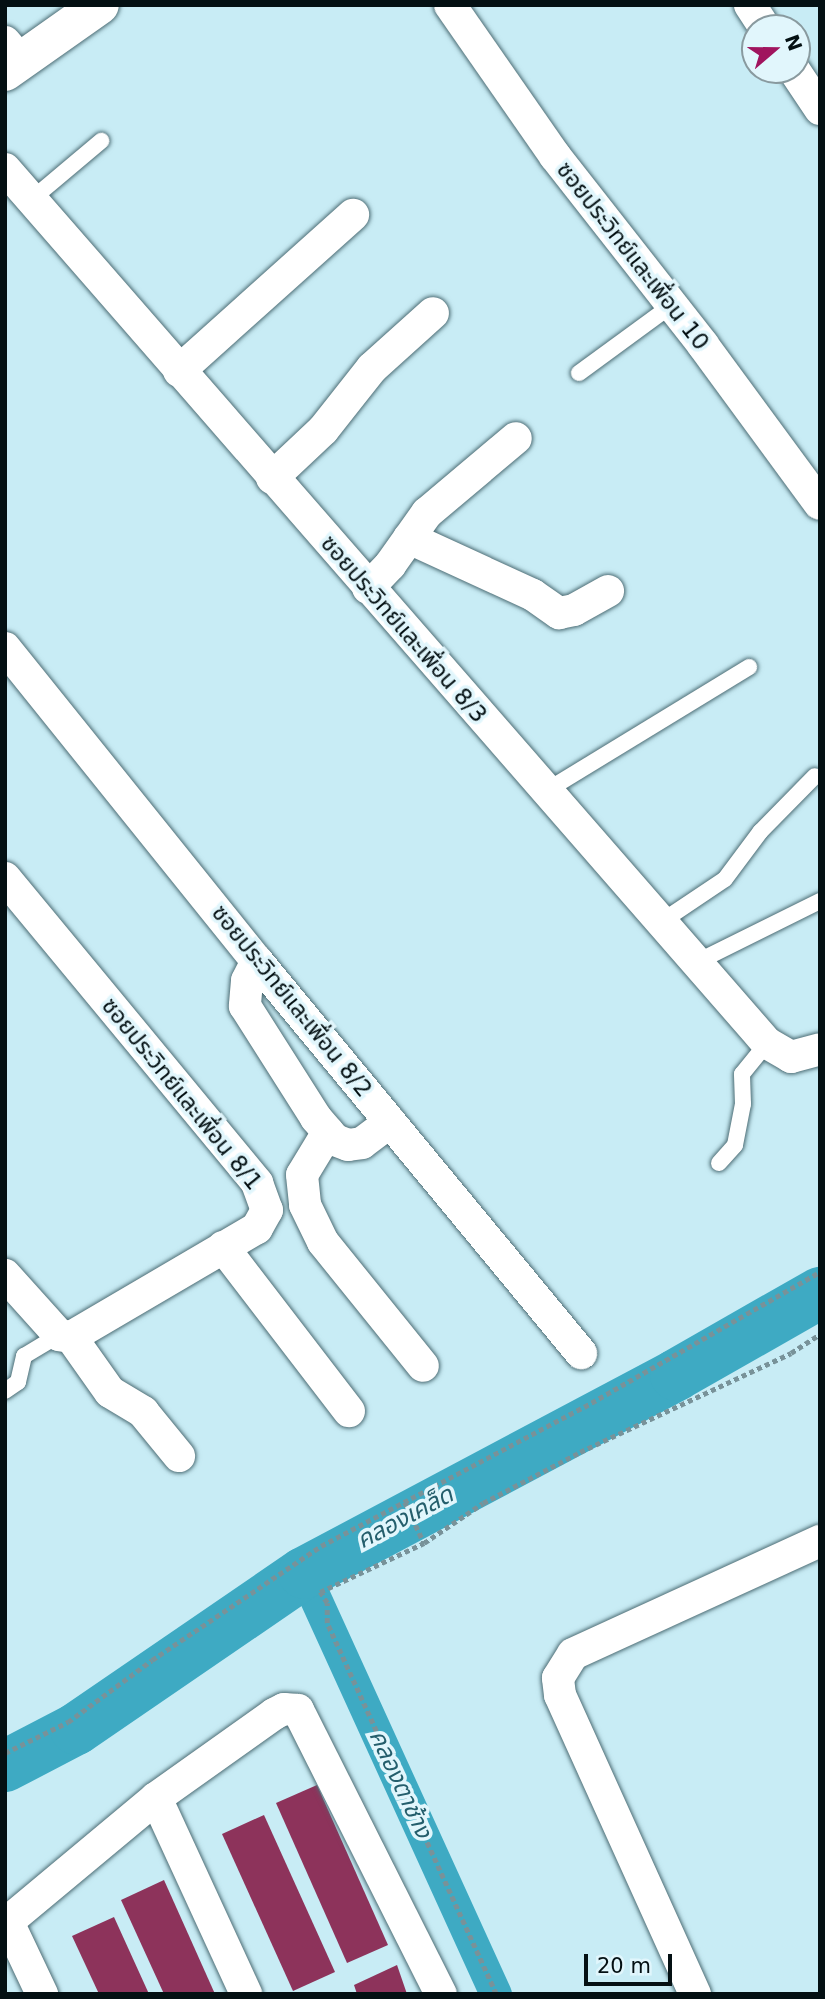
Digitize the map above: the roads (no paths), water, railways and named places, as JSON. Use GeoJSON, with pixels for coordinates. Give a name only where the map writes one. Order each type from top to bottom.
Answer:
{"type":"FeatureCollection","features":[{"type":"Feature","properties":{"kind":"street"},"geometry":{"type":"LineString","coordinates":[[11,58],[100,5]]}},
{"type":"Feature","properties":{"kind":"street","name":"ซอยประวิทย์และเพื่อน 10"},"geometry":{"type":"LineString","coordinates":[[450,5],[555,156],[672,305],[820,504]]}},
{"type":"Feature","properties":{"kind":"street"},"geometry":{"type":"LineString","coordinates":[[803,84],[820,109]]}},
{"type":"Feature","properties":{"kind":"street","name":"ซอยประวิทย์และเพื่อน 8/3"},"geometry":{"type":"LineString","coordinates":[[5,169],[179,372],[767,1043],[791,1057],[820,1049]]}},
{"type":"Feature","properties":{"kind":"street"},"geometry":{"type":"LineString","coordinates":[[179,372],[353,215]]}},
{"type":"Feature","properties":{"kind":"street"},"geometry":{"type":"LineString","coordinates":[[272,478],[323,430],[372,368],[433,313]]}},
{"type":"Feature","properties":{"kind":"street"},"geometry":{"type":"LineString","coordinates":[[368,588],[427,513],[516,438]]}},
{"type":"Feature","properties":{"kind":"street"},"geometry":{"type":"LineString","coordinates":[[409,538],[533,595],[559,613],[574,610],[608,591]]}},
{"type":"Feature","properties":{"kind":"street","name":"ซอยประวิทย์และเพื่อน 8/2"},"geometry":{"type":"LineString","coordinates":[[9,661],[581,1353]]}},
{"type":"Feature","properties":{"kind":"street","name":"ซอยประวิทย์และเพื่อน 8/1"},"geometry":{"type":"LineString","coordinates":[[5,878],[257,1183],[267,1210],[257,1228],[65,1336]]}},
{"type":"Feature","properties":{"kind":"street"},"geometry":{"type":"LineString","coordinates":[[257,961],[247,981],[245,1006],[328,1132],[335,1140],[348,1145],[362,1143],[390,1122]]}},
{"type":"Feature","properties":{"kind":"street"},"geometry":{"type":"LineString","coordinates":[[328,1132],[302,1175],[305,1205],[323,1242],[423,1366]]}},
{"type":"Feature","properties":{"kind":"street"},"geometry":{"type":"LineString","coordinates":[[223,1247],[349,1411]]}},
{"type":"Feature","properties":{"kind":"street"},"geometry":{"type":"LineString","coordinates":[[5,1275],[65,1336],[110,1392],[143,1412],[179,1456]]}},
{"type":"Feature","properties":{"kind":"street"},"geometry":{"type":"LineString","coordinates":[[695,1994],[560,1695],[558,1678],[573,1654],[820,1541]]}},
{"type":"Feature","properties":{"kind":"street"},"geometry":{"type":"LineString","coordinates":[[42,1994],[7,1923],[156,1798],[284,1709],[298,1710],[441,1994]]}},
{"type":"Feature","properties":{"kind":"street"},"geometry":{"type":"LineString","coordinates":[[156,1798],[246,1994]]}},
{"type":"Feature","properties":{"kind":"lane"},"geometry":{"type":"LineString","coordinates":[[31,200],[102,141]]}},
{"type":"Feature","properties":{"kind":"lane"},"geometry":{"type":"LineString","coordinates":[[579,373],[672,305]]}},
{"type":"Feature","properties":{"kind":"lane"},"geometry":{"type":"LineString","coordinates":[[546,791],[749,667]]}},
{"type":"Feature","properties":{"kind":"lane"},"geometry":{"type":"LineString","coordinates":[[661,922],[725,878],[760,832],[816,776]]}},
{"type":"Feature","properties":{"kind":"lane"},"geometry":{"type":"LineString","coordinates":[[697,962],[820,901]]}},
{"type":"Feature","properties":{"kind":"lane"},"geometry":{"type":"LineString","coordinates":[[719,1163],[736,1144],[743,1104],[742,1074],[767,1043]]}},
{"type":"Feature","properties":{"kind":"lane"},"geometry":{"type":"LineString","coordinates":[[5,1391],[18,1382],[24,1356],[65,1336]]}},
{"type":"Feature","properties":{"kind":"waterway","name":"คลองเคล็ด"},"geometry":{"type":"LineString","coordinates":[[5,1766],[76,1729],[304,1573],[676,1375],[820,1293]]}},
{"type":"Feature","properties":{"kind":"waterway","name":"คลองตาช้าง"},"geometry":{"type":"LineString","coordinates":[[304,1573],[496,1994]]}}]}
